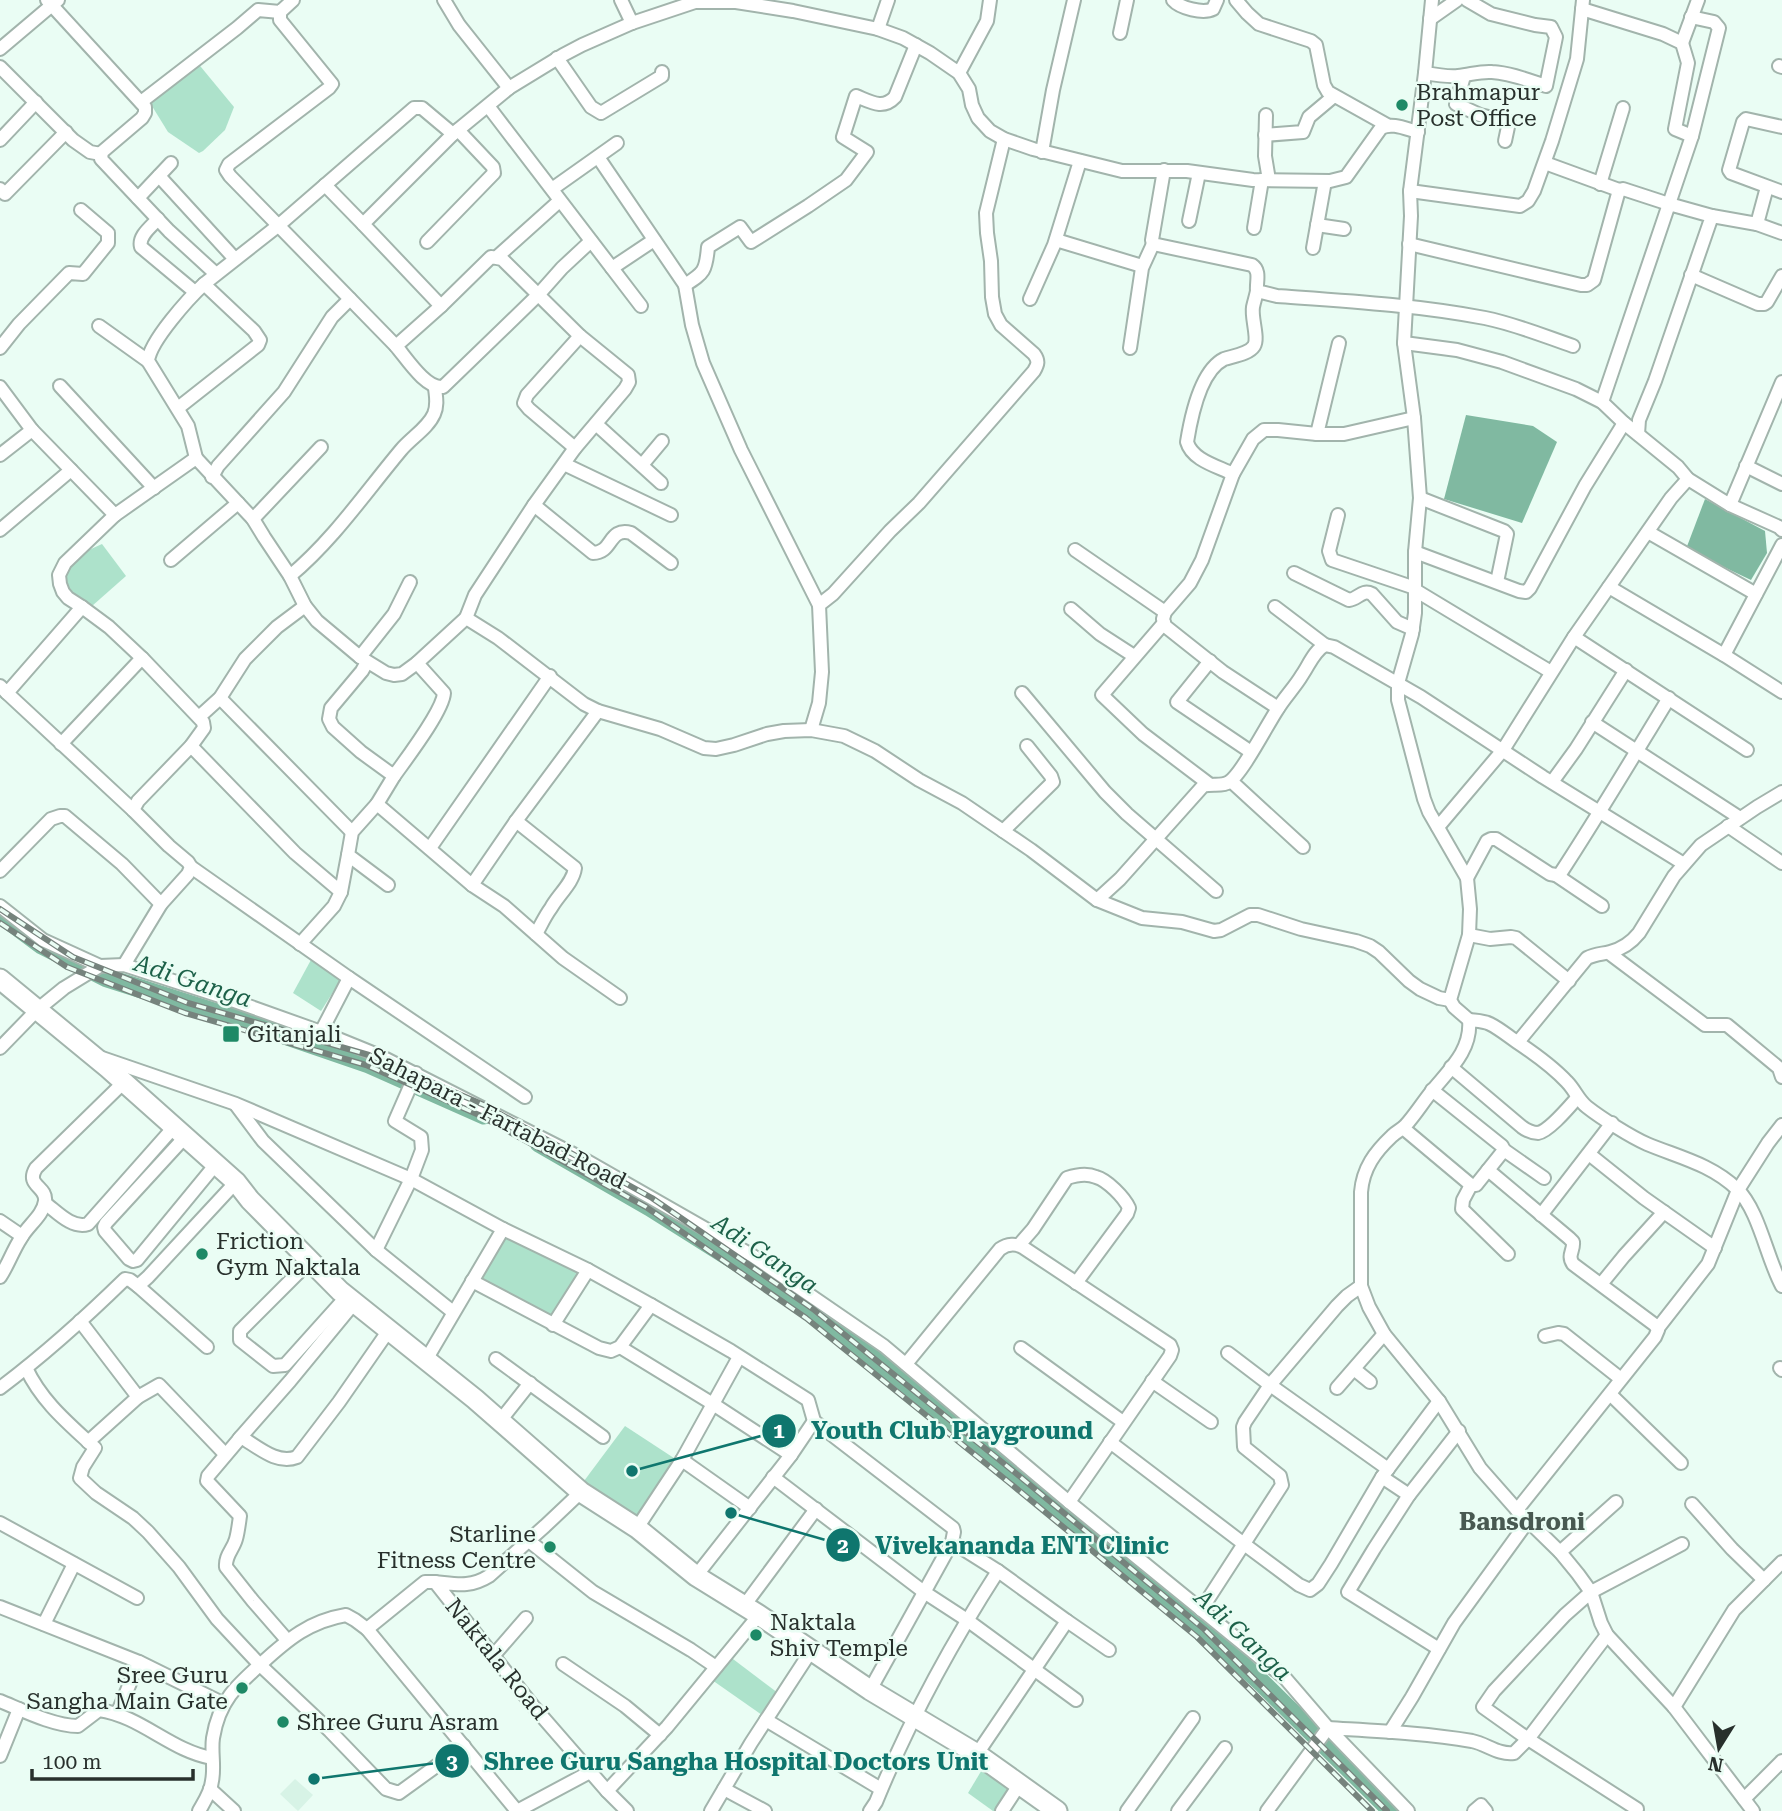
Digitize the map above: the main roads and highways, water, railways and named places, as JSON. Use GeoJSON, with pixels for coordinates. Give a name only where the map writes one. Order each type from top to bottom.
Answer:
{"type":"FeatureCollection","features":[{"type":"Feature","properties":{"kind":"main road"},"geometry":{"type":"LineString","coordinates":[[3,987],[37,1010],[124,1082],[236,1182],[250,1200],[351,1299],[500,1421],[581,1492],[637,1528],[696,1576],[870,1690],[977,1754],[1057,1811]]}},
{"type":"Feature","properties":{"kind":"waterway","name":"Adi Ganga"},"geometry":{"type":"LineString","coordinates":[[0,914],[42,945],[107,978],[369,1064],[484,1115]]}},
{"type":"Feature","properties":{"kind":"waterway","name":"Adi Ganga"},"geometry":{"type":"LineString","coordinates":[[539,1143],[650,1207],[742,1265],[807,1308],[903,1381],[1199,1625],[1392,1811]]}},
{"type":"Feature","properties":{"kind":"railway"},"geometry":{"type":"LineString","coordinates":[[0,909],[73,957],[188,1003],[369,1055],[484,1105],[652,1198],[813,1309],[1204,1629],[1387,1811]]}},
{"type":"Feature","properties":{"kind":"railway"},"geometry":{"type":"LineString","coordinates":[[0,923],[67,967],[185,1013],[366,1065],[479,1115],[646,1207],[806,1318],[1197,1637],[1372,1811]]}},
{"type":"Feature","properties":{"kind":"place","name":"Brahmapur Post Office"},"geometry":{"type":"Point","coordinates":[1402,105]}},
{"type":"Feature","properties":{"kind":"place","name":"Gitanjali"},"geometry":{"type":"Point","coordinates":[231,1034]}},
{"type":"Feature","properties":{"kind":"place","name":"Friction Gym Naktala"},"geometry":{"type":"Point","coordinates":[202,1254]}},
{"type":"Feature","properties":{"kind":"place","name":"Youth Club Playground"},"geometry":{"type":"Point","coordinates":[632,1471]}},
{"type":"Feature","properties":{"kind":"place","name":"Vivekananda ENT Clinic"},"geometry":{"type":"Point","coordinates":[731,1513]}},
{"type":"Feature","properties":{"kind":"place","name":"Starline Fitness Centre"},"geometry":{"type":"Point","coordinates":[550,1547]}},
{"type":"Feature","properties":{"kind":"place","name":"Naktala Shiv Temple"},"geometry":{"type":"Point","coordinates":[756,1635]}},
{"type":"Feature","properties":{"kind":"place","name":"Sree Guru Sangha Main Gate"},"geometry":{"type":"Point","coordinates":[242,1688]}},
{"type":"Feature","properties":{"kind":"place","name":"Shree Guru Asram"},"geometry":{"type":"Point","coordinates":[283,1722]}},
{"type":"Feature","properties":{"kind":"place","name":"Shree Guru Sangha Hospital Doctors Unit"},"geometry":{"type":"Point","coordinates":[314,1779]}},
{"type":"Feature","properties":{"kind":"district","name":"Bansdroni"},"geometry":{"type":"Point","coordinates":[1522,1522]}}]}
